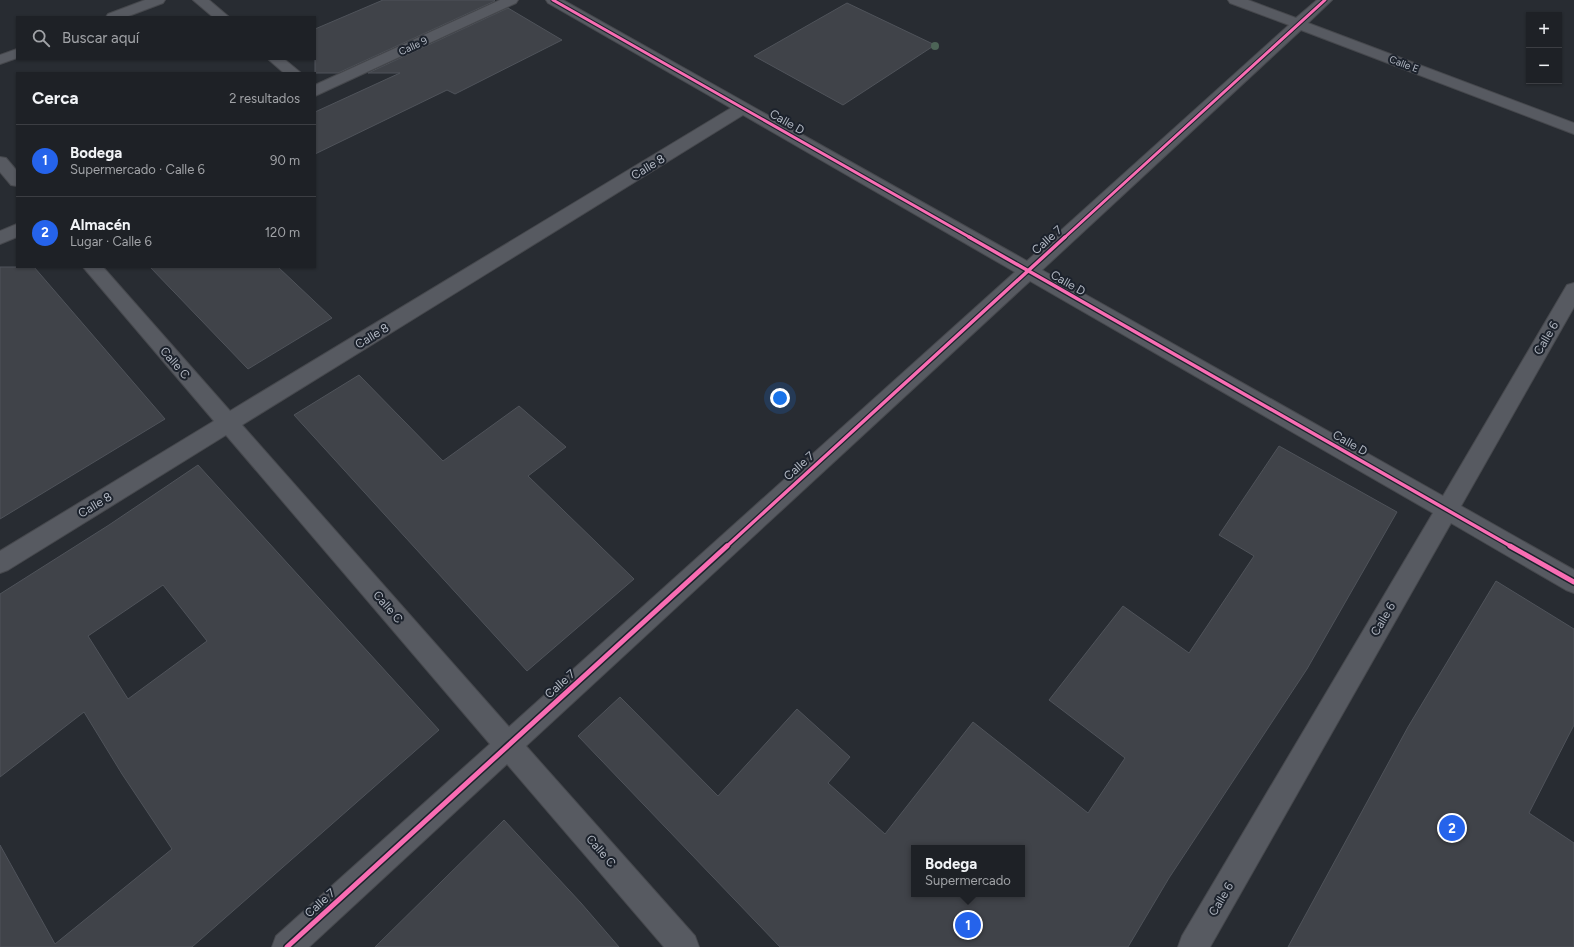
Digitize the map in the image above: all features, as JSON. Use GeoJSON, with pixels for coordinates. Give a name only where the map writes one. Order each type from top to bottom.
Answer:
{"type":"FeatureCollection","features":[{"type":"Feature","properties":{"kind":"street"},"geometry":{"type":"LineString","coordinates":[[116,16],[158,0]]}},
{"type":"Feature","properties":{"kind":"street"},"geometry":{"type":"LineString","coordinates":[[200,0],[221,16]]}},
{"type":"Feature","properties":{"kind":"street","name":"Calle 9"},"geometry":{"type":"LineString","coordinates":[[316,91],[511,0]]}},
{"type":"Feature","properties":{"kind":"street","name":"Calle D"},"geometry":{"type":"LineString","coordinates":[[553,0],[1574,582]]}},
{"type":"Feature","properties":{"kind":"street","name":"Calle E"},"geometry":{"type":"LineString","coordinates":[[1235,0],[1574,129]]}},
{"type":"Feature","properties":{"kind":"street","name":"Calle 7"},"geometry":{"type":"LineString","coordinates":[[287,947],[1325,0]]}},
{"type":"Feature","properties":{"kind":"street"},"geometry":{"type":"LineString","coordinates":[[0,60],[16,53]]}},
{"type":"Feature","properties":{"kind":"street"},"geometry":{"type":"LineString","coordinates":[[276,60],[292,72]]}},
{"type":"Feature","properties":{"kind":"street","name":"Calle 8"},"geometry":{"type":"LineString","coordinates":[[0,563],[743,108]]}},
{"type":"Feature","properties":{"kind":"street"},"geometry":{"type":"LineString","coordinates":[[0,162],[16,180]]}},
{"type":"Feature","properties":{"kind":"street"},"geometry":{"type":"LineString","coordinates":[[0,238],[16,230]]}},
{"type":"Feature","properties":{"kind":"street","name":"Calle C"},"geometry":{"type":"LineString","coordinates":[[93,268],[684,947]]}},
{"type":"Feature","properties":{"kind":"street","name":"Calle 6"},"geometry":{"type":"LineString","coordinates":[[1193,947],[1574,290]]}},
{"type":"Feature","properties":{"kind":"building"},"geometry":{"type":"Polygon","coordinates":[[[383,0],[495,1],[338,73],[315,72],[316,29],[383,0]]]}},
{"type":"Feature","properties":{"kind":"building"},"geometry":{"type":"Polygon","coordinates":[[[847,3],[935,45],[843,105],[754,56],[847,3]]]}},
{"type":"Feature","properties":{"kind":"building"},"geometry":{"type":"Polygon","coordinates":[[[508,8],[562,40],[455,94],[447,90],[316,154],[316,112],[400,73],[368,73],[508,8]]]}},
{"type":"Feature","properties":{"kind":"building"},"geometry":{"type":"Polygon","coordinates":[[[0,267],[35,268],[165,419],[0,519],[0,267]]]}},
{"type":"Feature","properties":{"kind":"building"},"geometry":{"type":"Polygon","coordinates":[[[151,268],[279,268],[332,318],[248,369],[151,268]]]}},
{"type":"Feature","properties":{"kind":"building"},"geometry":{"type":"Polygon","coordinates":[[[359,375],[443,461],[519,406],[566,447],[528,476],[634,579],[527,671],[294,415],[359,375]]]}},
{"type":"Feature","properties":{"kind":"building"},"geometry":{"type":"Polygon","coordinates":[[[1279,446],[1397,512],[1307,669],[1169,878],[1128,947],[780,947],[578,736],[620,697],[718,796],[797,709],[850,757],[828,783],[885,834],[973,722],[1088,813],[1125,758],[1049,700],[1123,606],[1189,653],[1254,556],[1219,535],[1279,446]]]}},
{"type":"Feature","properties":{"kind":"building"},"geometry":{"type":"Polygon","coordinates":[[[198,465],[439,730],[192,947],[0,947],[0,845],[55,944],[172,849],[122,774],[84,712],[0,777],[0,594],[109,525],[198,465]],[[163,585],[88,636],[128,699],[207,641],[163,585]]]}},
{"type":"Feature","properties":{"kind":"building"},"geometry":{"type":"Polygon","coordinates":[[[1496,581],[1574,629],[1574,725],[1529,813],[1574,843],[1574,947],[1288,947],[1408,727],[1496,581]]]}},
{"type":"Feature","properties":{"kind":"building"},"geometry":{"type":"Polygon","coordinates":[[[504,820],[581,903],[619,947],[375,947],[504,820]]]}},
{"type":"Feature","properties":{"kind":"cycle path"},"geometry":{"type":"LineString","coordinates":[[553,0],[1574,582]]}},
{"type":"Feature","properties":{"kind":"cycle path"},"geometry":{"type":"LineString","coordinates":[[287,947],[1325,0]]}},
{"type":"Feature","properties":{"kind":"place","name":"Almacén"},"geometry":{"type":"Point","coordinates":[1452,828]}},
{"type":"Feature","properties":{"kind":"place","name":"Bodega"},"geometry":{"type":"Point","coordinates":[968,925]}}]}
